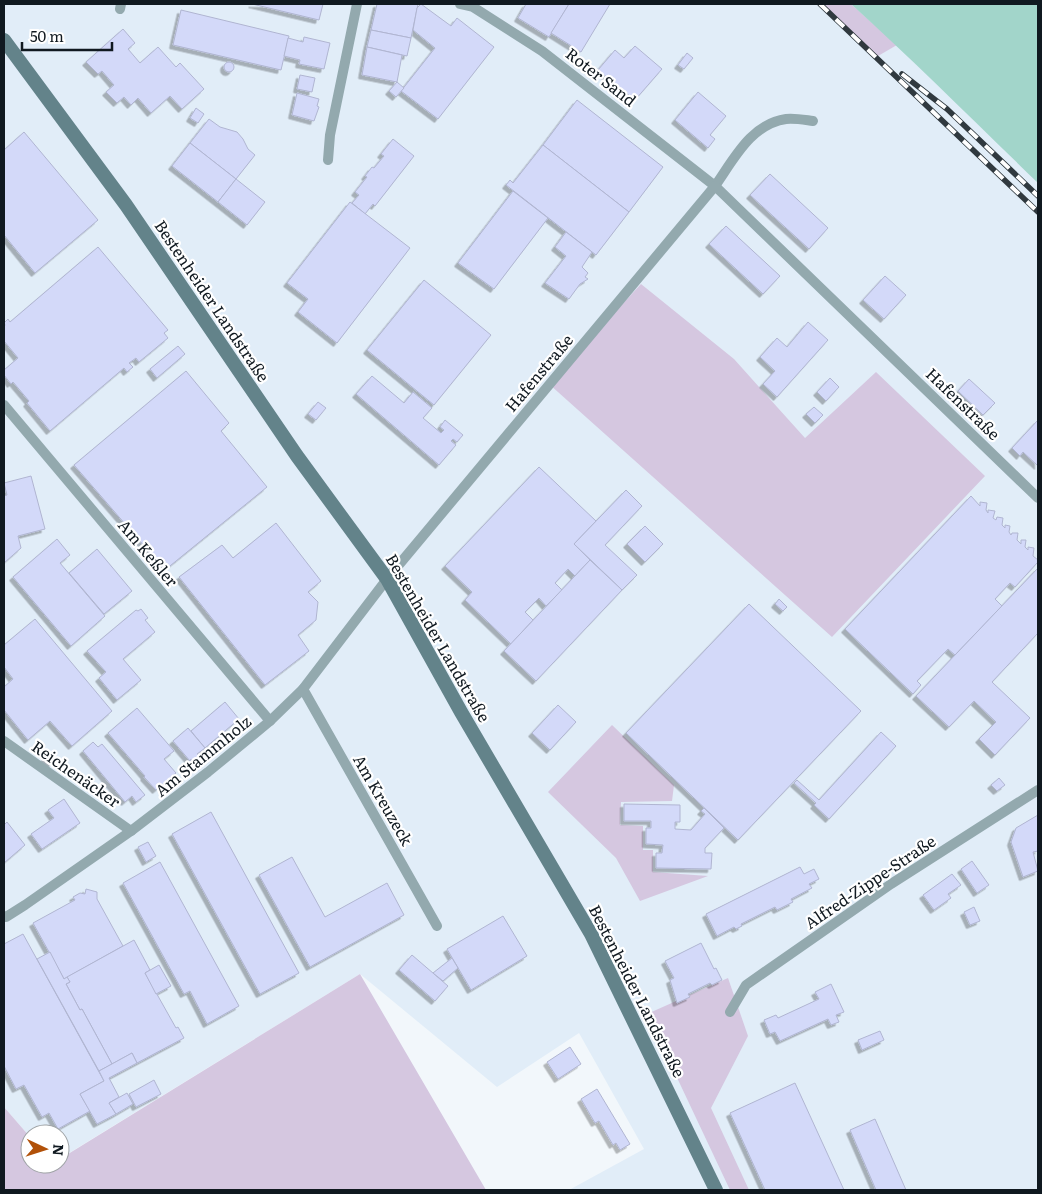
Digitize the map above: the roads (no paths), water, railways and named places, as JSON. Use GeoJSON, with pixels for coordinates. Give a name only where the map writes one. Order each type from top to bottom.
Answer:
{"type":"FeatureCollection","features":[{"type":"Feature","properties":{"kind":"main road","name":"Bestenheider Landstraße"},"geometry":{"type":"LineString","coordinates":[[4,40],[126,204],[297,456],[387,579],[461,712],[591,934],[716,1190]]}},
{"type":"Feature","properties":{"kind":"street"},"geometry":{"type":"LineString","coordinates":[[328,160],[330,135],[357,4]]}},
{"type":"Feature","properties":{"kind":"street","name":"Roter Sand"},"geometry":{"type":"LineString","coordinates":[[460,4],[473,7],[542,51],[715,186]]}},
{"type":"Feature","properties":{"kind":"street","name":"Hafenstraße"},"geometry":{"type":"LineString","coordinates":[[387,579],[715,186],[746,142],[764,126],[786,119],[813,121]]}},
{"type":"Feature","properties":{"kind":"street","name":"Hafenstraße"},"geometry":{"type":"LineString","coordinates":[[715,186],[1038,498]]}},
{"type":"Feature","properties":{"kind":"street","name":"Am Keßler"},"geometry":{"type":"LineString","coordinates":[[4,404],[270,721]]}},
{"type":"Feature","properties":{"kind":"street","name":"Am Stammholz"},"geometry":{"type":"LineString","coordinates":[[4,916],[6,917],[25,905],[131,831],[208,772],[270,721],[302,689],[387,579]]}},
{"type":"Feature","properties":{"kind":"street","name":"Am Kreuzeck"},"geometry":{"type":"LineString","coordinates":[[302,689],[437,926]]}},
{"type":"Feature","properties":{"kind":"street","name":"Reichenäcker"},"geometry":{"type":"LineString","coordinates":[[4,741],[131,831]]}},
{"type":"Feature","properties":{"kind":"street","name":"Alfred-Zippe-Straße"},"geometry":{"type":"LineString","coordinates":[[730,1012],[746,985],[891,884],[1038,790]]}},
{"type":"Feature","properties":{"kind":"railway"},"geometry":{"type":"LineString","coordinates":[[820,4],[1038,212]]}},
{"type":"Feature","properties":{"kind":"railway"},"geometry":{"type":"LineString","coordinates":[[902,74],[947,109],[1038,196]]}}]}
